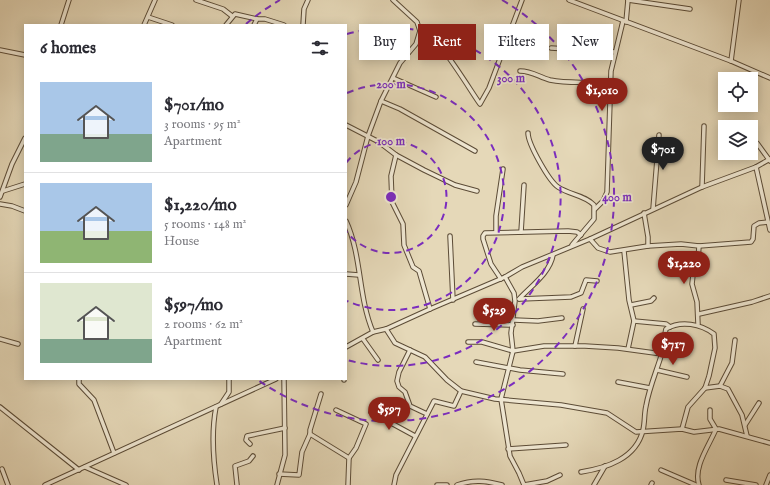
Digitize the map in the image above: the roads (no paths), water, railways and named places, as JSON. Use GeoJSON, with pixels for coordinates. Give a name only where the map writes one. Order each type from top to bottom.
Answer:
{"type":"FeatureCollection","features":[{"type":"Feature","properties":{"kind":"street"},"geometry":{"type":"LineString","coordinates":[[61,24],[69,0]]}},
{"type":"Feature","properties":{"kind":"street"},"geometry":{"type":"LineString","coordinates":[[144,24],[155,0]]}},
{"type":"Feature","properties":{"kind":"street"},"geometry":{"type":"LineString","coordinates":[[196,0],[223,9],[232,16]]}},
{"type":"Feature","properties":{"kind":"street"},"geometry":{"type":"LineString","coordinates":[[303,24],[304,9],[308,0]]}},
{"type":"Feature","properties":{"kind":"street"},"geometry":{"type":"LineString","coordinates":[[393,0],[408,13],[418,26]]}},
{"type":"Feature","properties":{"kind":"street"},"geometry":{"type":"LineString","coordinates":[[449,60],[480,104],[489,88],[522,0]]}},
{"type":"Feature","properties":{"kind":"street"},"geometry":{"type":"LineString","coordinates":[[569,0],[624,22],[731,61],[770,78]]}},
{"type":"Feature","properties":{"kind":"street"},"geometry":{"type":"LineString","coordinates":[[595,209],[603,201],[607,192],[611,81],[615,52],[624,22],[628,0],[690,9]]}},
{"type":"Feature","properties":{"kind":"street"},"geometry":{"type":"LineString","coordinates":[[731,61],[739,0]]}},
{"type":"Feature","properties":{"kind":"street"},"geometry":{"type":"LineString","coordinates":[[227,24],[235,14],[265,19],[281,24]]}},
{"type":"Feature","properties":{"kind":"street"},"geometry":{"type":"LineString","coordinates":[[148,17],[169,24]]}},
{"type":"Feature","properties":{"kind":"street"},"geometry":{"type":"LineString","coordinates":[[255,24],[258,19]]}},
{"type":"Feature","properties":{"kind":"street"},"geometry":{"type":"LineString","coordinates":[[347,203],[356,182],[368,136],[381,101],[400,63],[416,44],[418,36]]}},
{"type":"Feature","properties":{"kind":"street"},"geometry":{"type":"LineString","coordinates":[[551,48],[615,52]]}},
{"type":"Feature","properties":{"kind":"street"},"geometry":{"type":"LineString","coordinates":[[0,50],[24,55]]}},
{"type":"Feature","properties":{"kind":"street"},"geometry":{"type":"LineString","coordinates":[[520,71],[534,73],[548,79],[561,82],[611,81]]}},
{"type":"Feature","properties":{"kind":"street"},"geometry":{"type":"LineString","coordinates":[[393,78],[436,97]]}},
{"type":"Feature","properties":{"kind":"street"},"geometry":{"type":"LineString","coordinates":[[381,101],[475,150]]}},
{"type":"Feature","properties":{"kind":"street"},"geometry":{"type":"LineString","coordinates":[[347,126],[379,142],[396,156],[455,185],[477,191]]}},
{"type":"Feature","properties":{"kind":"street"},"geometry":{"type":"LineString","coordinates":[[702,187],[704,126]]}},
{"type":"Feature","properties":{"kind":"street"},"geometry":{"type":"LineString","coordinates":[[528,134],[530,144],[553,183],[566,192],[589,199],[595,209],[594,219],[570,247]]}},
{"type":"Feature","properties":{"kind":"street"},"geometry":{"type":"LineString","coordinates":[[653,209],[659,135]]}},
{"type":"Feature","properties":{"kind":"street"},"geometry":{"type":"LineString","coordinates":[[0,197],[12,164],[24,140]]}},
{"type":"Feature","properties":{"kind":"street"},"geometry":{"type":"LineString","coordinates":[[347,347],[363,339],[373,332],[386,329],[453,300],[702,187],[756,167],[770,160],[758,147]]}},
{"type":"Feature","properties":{"kind":"street"},"geometry":{"type":"LineString","coordinates":[[396,156],[391,176],[392,202],[403,224],[404,245],[413,267],[419,271],[430,309]]}},
{"type":"Feature","properties":{"kind":"street"},"geometry":{"type":"LineString","coordinates":[[756,167],[770,230]]}},
{"type":"Feature","properties":{"kind":"street"},"geometry":{"type":"LineString","coordinates":[[496,232],[496,216],[503,169]]}},
{"type":"Feature","properties":{"kind":"street"},"geometry":{"type":"LineString","coordinates":[[3,191],[24,184]]}},
{"type":"Feature","properties":{"kind":"street"},"geometry":{"type":"LineString","coordinates":[[521,232],[524,185]]}},
{"type":"Feature","properties":{"kind":"street"},"geometry":{"type":"LineString","coordinates":[[0,204],[12,206],[24,211]]}},
{"type":"Feature","properties":{"kind":"street"},"geometry":{"type":"LineString","coordinates":[[644,213],[648,246]]}},
{"type":"Feature","properties":{"kind":"street"},"geometry":{"type":"LineString","coordinates":[[590,239],[593,245],[604,251],[624,251],[648,246],[681,244],[699,246],[751,242],[753,239],[754,226],[759,223],[768,222]]}},
{"type":"Feature","properties":{"kind":"street"},"geometry":{"type":"LineString","coordinates":[[347,225],[354,243],[365,310],[373,332]]}},
{"type":"Feature","properties":{"kind":"street"},"geometry":{"type":"LineString","coordinates":[[501,279],[491,264],[483,236],[485,233],[574,231],[581,235]]}},
{"type":"Feature","properties":{"kind":"street"},"geometry":{"type":"LineString","coordinates":[[450,236],[453,300]]}},
{"type":"Feature","properties":{"kind":"street"},"geometry":{"type":"LineString","coordinates":[[698,324],[699,314],[692,284],[693,275],[698,260],[699,246]]}},
{"type":"Feature","properties":{"kind":"street"},"geometry":{"type":"LineString","coordinates":[[624,251],[627,285],[634,321],[628,349]]}},
{"type":"Feature","properties":{"kind":"street"},"geometry":{"type":"LineString","coordinates":[[520,299],[544,274],[552,260],[553,255]]}},
{"type":"Feature","properties":{"kind":"street"},"geometry":{"type":"LineString","coordinates":[[347,274],[359,275]]}},
{"type":"Feature","properties":{"kind":"street"},"geometry":{"type":"LineString","coordinates":[[505,277],[514,293],[515,301],[514,320],[511,333],[513,351],[501,399],[508,449],[524,485],[547,481],[560,475]]}},
{"type":"Feature","properties":{"kind":"street"},"geometry":{"type":"LineString","coordinates":[[515,301],[520,299],[571,297],[581,293],[586,280],[597,281]]}},
{"type":"Feature","properties":{"kind":"street"},"geometry":{"type":"LineString","coordinates":[[699,314],[752,302],[770,296]]}},
{"type":"Feature","properties":{"kind":"street"},"geometry":{"type":"LineString","coordinates":[[631,305],[651,301],[654,298]]}},
{"type":"Feature","properties":{"kind":"street"},"geometry":{"type":"LineString","coordinates":[[575,346],[583,309]]}},
{"type":"Feature","properties":{"kind":"street"},"geometry":{"type":"LineString","coordinates":[[514,320],[538,321],[562,318]]}},
{"type":"Feature","properties":{"kind":"street"},"geometry":{"type":"LineString","coordinates":[[634,321],[666,324],[670,327]]}},
{"type":"Feature","properties":{"kind":"street"},"geometry":{"type":"LineString","coordinates":[[475,324],[513,325]]}},
{"type":"Feature","properties":{"kind":"street"},"geometry":{"type":"LineString","coordinates":[[581,472],[605,466],[628,455],[638,444],[643,432],[650,388],[662,354],[666,329],[670,327],[698,324],[714,334],[715,342],[713,360],[705,388],[688,407],[682,430]]}},
{"type":"Feature","properties":{"kind":"street"},"geometry":{"type":"LineString","coordinates":[[386,329],[395,343],[425,357],[460,391],[501,399],[561,405],[607,413],[628,428],[643,432],[682,430],[694,432],[716,429],[747,436],[770,444]]}},
{"type":"Feature","properties":{"kind":"street"},"geometry":{"type":"LineString","coordinates":[[0,339],[18,344]]}},
{"type":"Feature","properties":{"kind":"street"},"geometry":{"type":"LineString","coordinates":[[363,339],[378,360]]}},
{"type":"Feature","properties":{"kind":"street"},"geometry":{"type":"LineString","coordinates":[[720,386],[732,363],[735,340]]}},
{"type":"Feature","properties":{"kind":"street"},"geometry":{"type":"LineString","coordinates":[[468,342],[482,342],[513,351],[544,346],[575,346],[628,349],[662,354]]}},
{"type":"Feature","properties":{"kind":"street"},"geometry":{"type":"LineString","coordinates":[[410,350],[399,372],[397,381],[399,387],[405,392],[410,406],[426,414]]}},
{"type":"Feature","properties":{"kind":"street"},"geometry":{"type":"LineString","coordinates":[[476,362],[509,369],[563,374]]}},
{"type":"Feature","properties":{"kind":"street"},"geometry":{"type":"LineString","coordinates":[[657,370],[687,377]]}},
{"type":"Feature","properties":{"kind":"street"},"geometry":{"type":"LineString","coordinates":[[79,380],[79,384],[94,400],[114,453]]}},
{"type":"Feature","properties":{"kind":"street"},"geometry":{"type":"LineString","coordinates":[[220,405],[229,392],[229,380]]}},
{"type":"Feature","properties":{"kind":"street"},"geometry":{"type":"LineString","coordinates":[[45,485],[274,380]]}},
{"type":"Feature","properties":{"kind":"street"},"geometry":{"type":"LineString","coordinates":[[277,485],[285,455],[284,380]]}},
{"type":"Feature","properties":{"kind":"street"},"geometry":{"type":"LineString","coordinates":[[618,382],[650,388]]}},
{"type":"Feature","properties":{"kind":"street"},"geometry":{"type":"LineString","coordinates":[[705,388],[720,386],[728,389],[745,425],[747,436]]}},
{"type":"Feature","properties":{"kind":"street"},"geometry":{"type":"LineString","coordinates":[[394,485],[396,474],[434,401],[454,406],[460,391]]}},
{"type":"Feature","properties":{"kind":"street"},"geometry":{"type":"LineString","coordinates":[[280,474],[299,475],[302,452],[310,434],[321,394]]}},
{"type":"Feature","properties":{"kind":"street"},"geometry":{"type":"LineString","coordinates":[[745,425],[759,403]]}},
{"type":"Feature","properties":{"kind":"street"},"geometry":{"type":"LineString","coordinates":[[0,407],[79,470]]}},
{"type":"Feature","properties":{"kind":"street"},"geometry":{"type":"LineString","coordinates":[[216,407],[213,422],[213,443],[217,485]]}},
{"type":"Feature","properties":{"kind":"street"},"geometry":{"type":"LineString","coordinates":[[336,410],[366,424],[356,448],[349,458],[348,485]]}},
{"type":"Feature","properties":{"kind":"street"},"geometry":{"type":"LineString","coordinates":[[710,410],[710,419],[716,429]]}},
{"type":"Feature","properties":{"kind":"street"},"geometry":{"type":"LineString","coordinates":[[371,412],[415,436]]}},
{"type":"Feature","properties":{"kind":"street"},"geometry":{"type":"LineString","coordinates":[[250,444],[246,440],[247,436],[285,428]]}},
{"type":"Feature","properties":{"kind":"street"},"geometry":{"type":"LineString","coordinates":[[699,485],[697,479],[698,470],[716,429]]}},
{"type":"Feature","properties":{"kind":"street"},"geometry":{"type":"LineString","coordinates":[[310,434],[349,458]]}},
{"type":"Feature","properties":{"kind":"street"},"geometry":{"type":"LineString","coordinates":[[508,449],[566,445]]}},
{"type":"Feature","properties":{"kind":"street"},"geometry":{"type":"LineString","coordinates":[[237,485],[235,466],[249,461],[253,456]]}},
{"type":"Feature","properties":{"kind":"street"},"geometry":{"type":"LineString","coordinates":[[594,485],[605,466]]}},
{"type":"Feature","properties":{"kind":"street"},"geometry":{"type":"LineString","coordinates":[[85,467],[126,485]]}},
{"type":"Feature","properties":{"kind":"street"},"geometry":{"type":"LineString","coordinates":[[2,468],[8,485]]}},
{"type":"Feature","properties":{"kind":"street"},"geometry":{"type":"LineString","coordinates":[[661,470],[696,485]]}},
{"type":"Feature","properties":{"kind":"street"},"geometry":{"type":"LineString","coordinates":[[766,485],[770,475]]}},
{"type":"Feature","properties":{"kind":"street"},"geometry":{"type":"LineString","coordinates":[[457,485],[467,481],[481,480],[502,485]]}},
{"type":"Feature","properties":{"kind":"street"},"geometry":{"type":"LineString","coordinates":[[726,480],[756,485]]}},
{"type":"Feature","properties":{"kind":"street"},"geometry":{"type":"LineString","coordinates":[[437,485],[446,485]]}}]}
